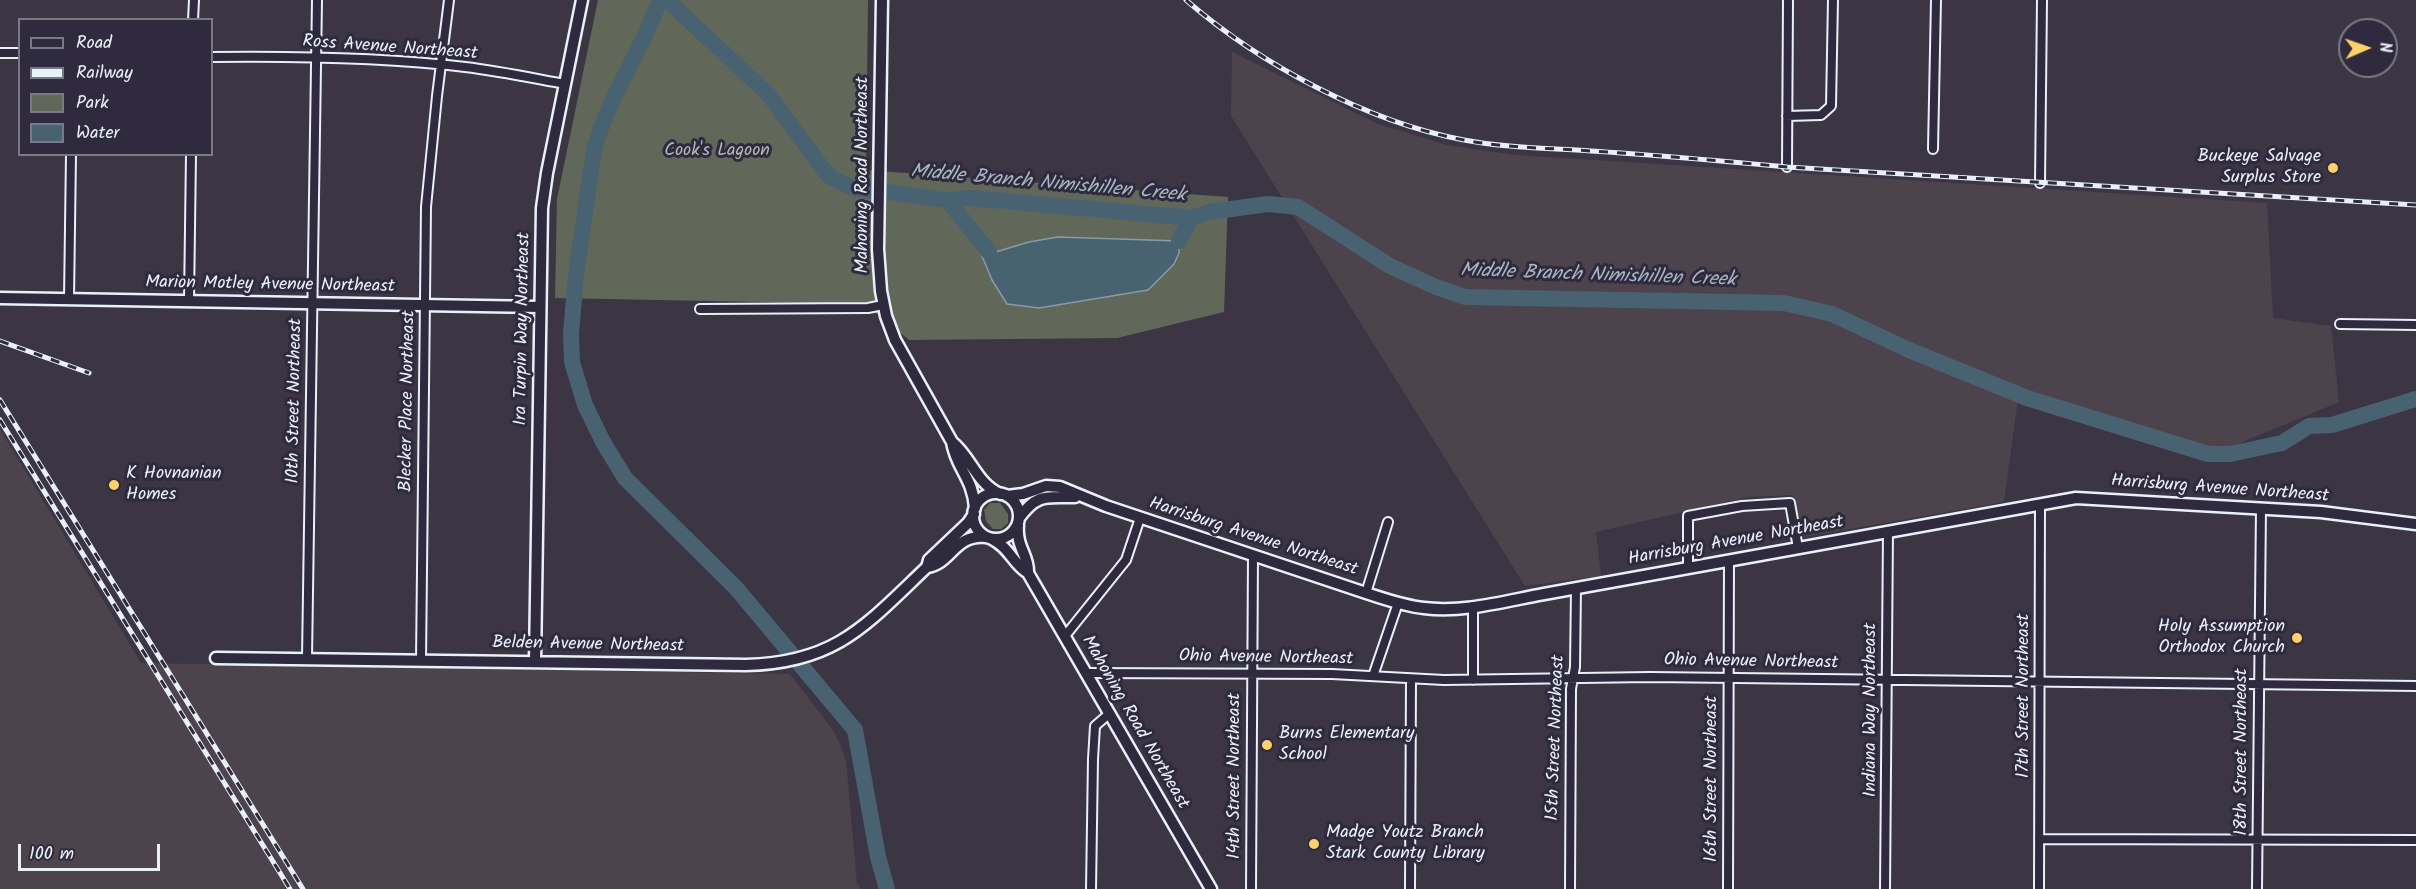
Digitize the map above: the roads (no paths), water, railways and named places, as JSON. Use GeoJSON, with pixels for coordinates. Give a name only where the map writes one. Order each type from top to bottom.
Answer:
{"type":"FeatureCollection","features":[{"type":"Feature","properties":{"kind":"street"},"geometry":{"type":"LineString","coordinates":[[194,0],[194,18]]}},
{"type":"Feature","properties":{"kind":"street","name":"10th Street Northeast"},"geometry":{"type":"LineString","coordinates":[[307,658],[317,0]]}},
{"type":"Feature","properties":{"kind":"street","name":"Blecker Place Northeast"},"geometry":{"type":"LineString","coordinates":[[421,660],[426,207],[449,0]]}},
{"type":"Feature","properties":{"kind":"street","name":"Ira Turpin Way Northeast"},"geometry":{"type":"LineString","coordinates":[[535,662],[543,194],[582,0]]}},
{"type":"Feature","properties":{"kind":"street","name":"Mahoning Road Northeast"},"geometry":{"type":"LineString","coordinates":[[882,0],[879,264],[883,305],[904,358],[952,442],[954,454],[973,488],[974,511]]}},
{"type":"Feature","properties":{"kind":"street"},"geometry":{"type":"LineString","coordinates":[[1787,168],[1788,0]]}},
{"type":"Feature","properties":{"kind":"street"},"geometry":{"type":"LineString","coordinates":[[1787,116],[1821,115],[1831,106],[1833,0]]}},
{"type":"Feature","properties":{"kind":"street"},"geometry":{"type":"LineString","coordinates":[[1933,149],[1936,0]]}},
{"type":"Feature","properties":{"kind":"street"},"geometry":{"type":"LineString","coordinates":[[2040,183],[2042,0]]}},
{"type":"Feature","properties":{"kind":"street"},"geometry":{"type":"LineString","coordinates":[[0,52],[18,53]]}},
{"type":"Feature","properties":{"kind":"street","name":"Ross Avenue Northeast"},"geometry":{"type":"LineString","coordinates":[[213,57],[316,58],[442,65],[507,73],[565,84]]}},
{"type":"Feature","properties":{"kind":"street"},"geometry":{"type":"LineString","coordinates":[[69,299],[71,156]]}},
{"type":"Feature","properties":{"kind":"street"},"geometry":{"type":"LineString","coordinates":[[189,302],[191,156]]}},
{"type":"Feature","properties":{"kind":"street","name":"Marion Motley Avenue Northeast"},"geometry":{"type":"LineString","coordinates":[[0,298],[540,307]]}},
{"type":"Feature","properties":{"kind":"street"},"geometry":{"type":"LineString","coordinates":[[700,309],[868,308],[883,305]]}},
{"type":"Feature","properties":{"kind":"street"},"geometry":{"type":"LineString","coordinates":[[2340,324],[2416,325]]}},
{"type":"Feature","properties":{"kind":"street","name":"Mahoning Road Northeast"},"geometry":{"type":"LineString","coordinates":[[952,442],[963,451],[982,480],[1003,495]]}},
{"type":"Feature","properties":{"kind":"street","name":"Harrisburg Avenue Northeast"},"geometry":{"type":"LineString","coordinates":[[1003,495],[1023,494],[1050,485],[1072,491],[1078,496]]}},
{"type":"Feature","properties":{"kind":"street"},"geometry":{"type":"LineString","coordinates":[[1003,495],[1016,505],[1019,519],[1016,528],[1009,536],[989,538],[977,528],[974,511],[979,501],[987,496],[1003,495]]}},
{"type":"Feature","properties":{"kind":"street","name":"Harrisburg Avenue Northeast"},"geometry":{"type":"LineString","coordinates":[[1019,519],[1032,502],[1044,496],[1078,496],[1398,603],[1435,609],[1473,606],[2076,498],[2322,512],[2416,524]]}},
{"type":"Feature","properties":{"kind":"street"},"geometry":{"type":"LineString","coordinates":[[1688,568],[1688,516],[1742,506],[1790,504],[1797,548]]}},
{"type":"Feature","properties":{"kind":"street","name":"17th Street Northeast"},"geometry":{"type":"LineString","coordinates":[[2039,889],[2040,504]]}},
{"type":"Feature","properties":{"kind":"street","name":"18th Street Northeast"},"geometry":{"type":"LineString","coordinates":[[2258,889],[2261,508]]}},
{"type":"Feature","properties":{"kind":"street","name":"Belden Avenue Northeast"},"geometry":{"type":"LineString","coordinates":[[216,658],[773,663],[814,655],[858,630],[927,567],[929,560],[968,524],[974,511]]}},
{"type":"Feature","properties":{"kind":"street"},"geometry":{"type":"LineString","coordinates":[[1065,636],[1125,560],[1140,518]]}},
{"type":"Feature","properties":{"kind":"street","name":"Mahoning Road Northeast"},"geometry":{"type":"LineString","coordinates":[[1019,519],[1018,540],[1029,564],[1028,573]]}},
{"type":"Feature","properties":{"kind":"street"},"geometry":{"type":"LineString","coordinates":[[1366,592],[1388,522]]}},
{"type":"Feature","properties":{"kind":"street","name":"Indiana Way Northeast"},"geometry":{"type":"LineString","coordinates":[[1885,889],[1888,531]]}},
{"type":"Feature","properties":{"kind":"street","name":"Belden Avenue Northeast"},"geometry":{"type":"LineString","coordinates":[[927,567],[934,566],[964,540],[973,537],[989,538]]}},
{"type":"Feature","properties":{"kind":"street","name":"Mahoning Road Northeast"},"geometry":{"type":"LineString","coordinates":[[989,538],[1006,547],[1021,569],[1028,573],[1211,889]]}},
{"type":"Feature","properties":{"kind":"street","name":"14th Street Northeast"},"geometry":{"type":"LineString","coordinates":[[1251,889],[1253,555]]}},
{"type":"Feature","properties":{"kind":"street","name":"16th Street Northeast"},"geometry":{"type":"LineString","coordinates":[[1728,889],[1729,560]]}},
{"type":"Feature","properties":{"kind":"street","name":"15th Street Northeast"},"geometry":{"type":"LineString","coordinates":[[1570,889],[1571,688],[1576,588]]}},
{"type":"Feature","properties":{"kind":"street"},"geometry":{"type":"LineString","coordinates":[[1373,676],[1398,603]]}},
{"type":"Feature","properties":{"kind":"street"},"geometry":{"type":"LineString","coordinates":[[1473,606],[1473,680]]}},
{"type":"Feature","properties":{"kind":"street","name":"Ohio Avenue Northeast"},"geometry":{"type":"LineString","coordinates":[[1086,673],[1251,673],[1473,680],[1729,678],[2416,686]]}},
{"type":"Feature","properties":{"kind":"street"},"geometry":{"type":"LineString","coordinates":[[1410,889],[1411,679]]}},
{"type":"Feature","properties":{"kind":"street"},"geometry":{"type":"LineString","coordinates":[[1091,889],[1095,726],[1110,713]]}},
{"type":"Feature","properties":{"kind":"street"},"geometry":{"type":"LineString","coordinates":[[2039,839],[2416,840]]}},
{"type":"Feature","properties":{"kind":"water"},"geometry":{"type":"Polygon","coordinates":[[[1058,237],[1179,241],[1179,253],[1174,264],[1148,290],[1039,308],[1007,304],[992,280],[982,256],[1029,242],[1058,237]]]}},
{"type":"Feature","properties":{"kind":"waterway"},"geometry":{"type":"LineString","coordinates":[[660,0],[616,93],[594,150],[576,275],[571,333],[572,362],[585,405],[603,442],[625,478],[736,588],[855,730],[878,857],[887,889]]}},
{"type":"Feature","properties":{"kind":"waterway","name":"Middle Branch Nimishillen Creek"},"geometry":{"type":"LineString","coordinates":[[667,0],[769,95],[824,170],[832,178],[853,188],[947,200],[970,198],[1191,218],[1209,212],[1268,204],[1298,207],[1390,266],[1436,287],[1465,297],[1784,303],[1832,314],[1909,350],[2027,398],[2208,454],[2230,454],[2282,443],[2309,426],[2332,425],[2416,399]]}},
{"type":"Feature","properties":{"kind":"waterway"},"geometry":{"type":"LineString","coordinates":[[947,200],[989,252]]}},
{"type":"Feature","properties":{"kind":"waterway"},"geometry":{"type":"LineString","coordinates":[[1179,241],[1191,218]]}},
{"type":"Feature","properties":{"kind":"railway"},"geometry":{"type":"LineString","coordinates":[[1186,0],[1215,24],[1281,68],[1353,105],[1390,120],[1480,143],[1787,167],[2416,205]]}},
{"type":"Feature","properties":{"kind":"railway"},"geometry":{"type":"LineString","coordinates":[[0,341],[89,373]]}},
{"type":"Feature","properties":{"kind":"railway"},"geometry":{"type":"LineString","coordinates":[[0,400],[303,889]]}},
{"type":"Feature","properties":{"kind":"railway"},"geometry":{"type":"LineString","coordinates":[[0,420],[290,889]]}},
{"type":"Feature","properties":{"kind":"place","name":"Buckeye Salvage Surplus Store"},"geometry":{"type":"Point","coordinates":[2333,168]}},
{"type":"Feature","properties":{"kind":"place","name":"K Hovnanian Homes"},"geometry":{"type":"Point","coordinates":[114,485]}},
{"type":"Feature","properties":{"kind":"place","name":"Holy Assumption Orthodox Church"},"geometry":{"type":"Point","coordinates":[2297,638]}},
{"type":"Feature","properties":{"kind":"place","name":"Burns Elementary School"},"geometry":{"type":"Point","coordinates":[1267,745]}},
{"type":"Feature","properties":{"kind":"place","name":"Madge Youtz Branch Stark County Library"},"geometry":{"type":"Point","coordinates":[1314,844]}},
{"type":"Feature","properties":{"kind":"park label","name":"Cook's Lagoon"},"geometry":{"type":"Point","coordinates":[717,152]}}]}
